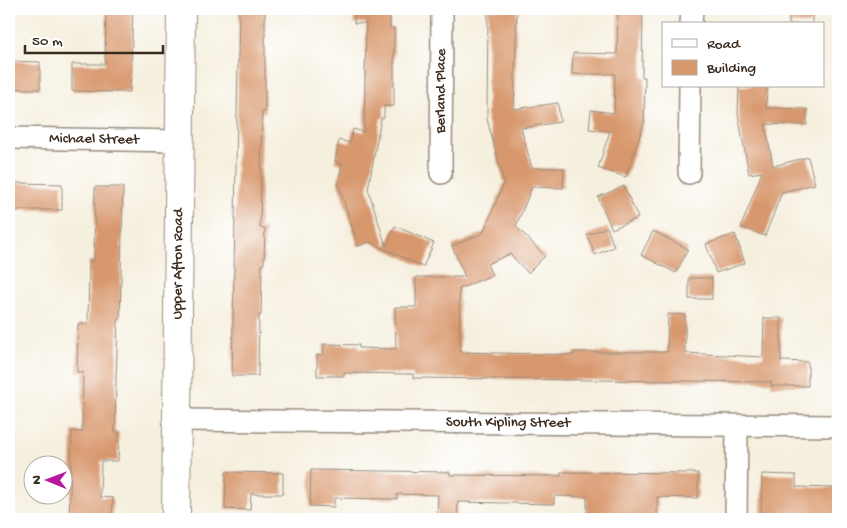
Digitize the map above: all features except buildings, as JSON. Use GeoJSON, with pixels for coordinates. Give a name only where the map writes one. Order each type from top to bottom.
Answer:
{"type":"FeatureCollection","features":[{"type":"Feature","properties":{"kind":"street","name":"Upper Afton Road"},"geometry":{"type":"LineString","coordinates":[[176,519],[178,141],[182,9]]}},
{"type":"Feature","properties":{"kind":"street","name":"Berland Place"},"geometry":{"type":"LineString","coordinates":[[441,173],[442,9]]}},
{"type":"Feature","properties":{"kind":"street"},"geometry":{"type":"LineString","coordinates":[[691,22],[692,9]]}},
{"type":"Feature","properties":{"kind":"street"},"geometry":{"type":"LineString","coordinates":[[689,173],[690,88]]}},
{"type":"Feature","properties":{"kind":"street","name":"Michael Street"},"geometry":{"type":"LineString","coordinates":[[9,138],[178,141]]}},
{"type":"Feature","properties":{"kind":"street","name":"South Kipling Street"},"geometry":{"type":"LineString","coordinates":[[178,420],[838,426]]}},
{"type":"Feature","properties":{"kind":"street"},"geometry":{"type":"LineString","coordinates":[[736,519],[737,426]]}}]}
